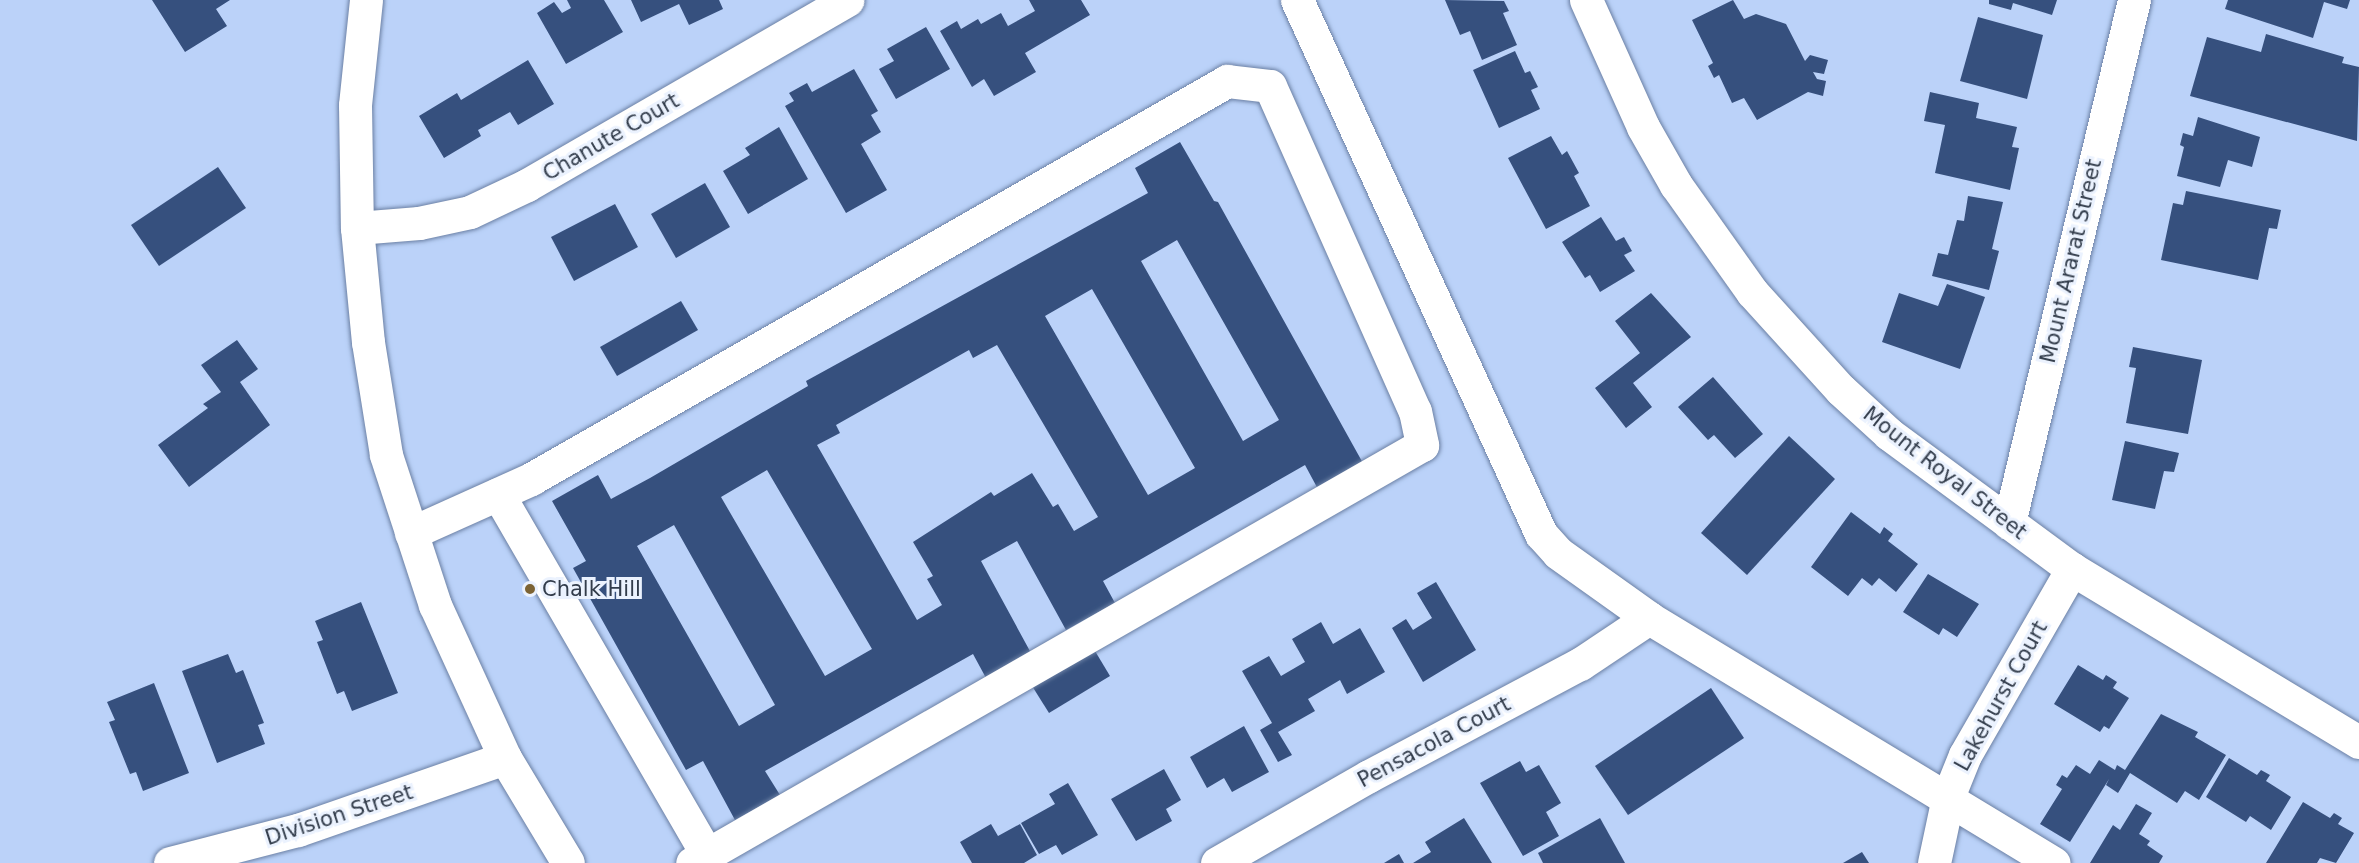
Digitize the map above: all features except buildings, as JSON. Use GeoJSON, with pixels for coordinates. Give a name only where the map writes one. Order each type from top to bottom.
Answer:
{"type":"FeatureCollection","features":[{"type":"Feature","properties":{"kind":"street"},"geometry":{"type":"LineString","coordinates":[[366,0],[355,105],[357,228],[368,342],[386,455],[435,605],[505,758],[568,863]]}},
{"type":"Feature","properties":{"kind":"street","name":"Chanute Court"},"geometry":{"type":"LineString","coordinates":[[357,228],[418,223],[470,213],[527,185],[847,0]]}},
{"type":"Feature","properties":{"kind":"street"},"geometry":{"type":"LineString","coordinates":[[1297,0],[1541,534],[1558,554],[1649,618],[2054,863]]}},
{"type":"Feature","properties":{"kind":"street","name":"Mount Royal Street"},"geometry":{"type":"LineString","coordinates":[[1586,0],[1659,156],[1752,292],[1807,355],[1888,434],[2072,569],[2359,742]]}},
{"type":"Feature","properties":{"kind":"street","name":"Mount Ararat Street"},"geometry":{"type":"LineString","coordinates":[[2009,523],[2134,0]]}},
{"type":"Feature","properties":{"kind":"street"},"geometry":{"type":"LineString","coordinates":[[411,533],[531,479],[1227,81],[1270,86],[1415,411],[1422,445],[700,859],[498,494]]}},
{"type":"Feature","properties":{"kind":"street","name":"Lakehurst Court"},"geometry":{"type":"LineString","coordinates":[[1934,863],[1948,797],[1965,755],[2072,569]]}},
{"type":"Feature","properties":{"kind":"street","name":"Pensacola Court"},"geometry":{"type":"LineString","coordinates":[[1217,863],[1369,776],[1580,663],[1649,618]]}},
{"type":"Feature","properties":{"kind":"street","name":"Division Street"},"geometry":{"type":"LineString","coordinates":[[170,863],[298,830],[505,758]]}},
{"type":"Feature","properties":{"kind":"place","name":"Chalk Hill"},"geometry":{"type":"Point","coordinates":[530,589]}}]}
